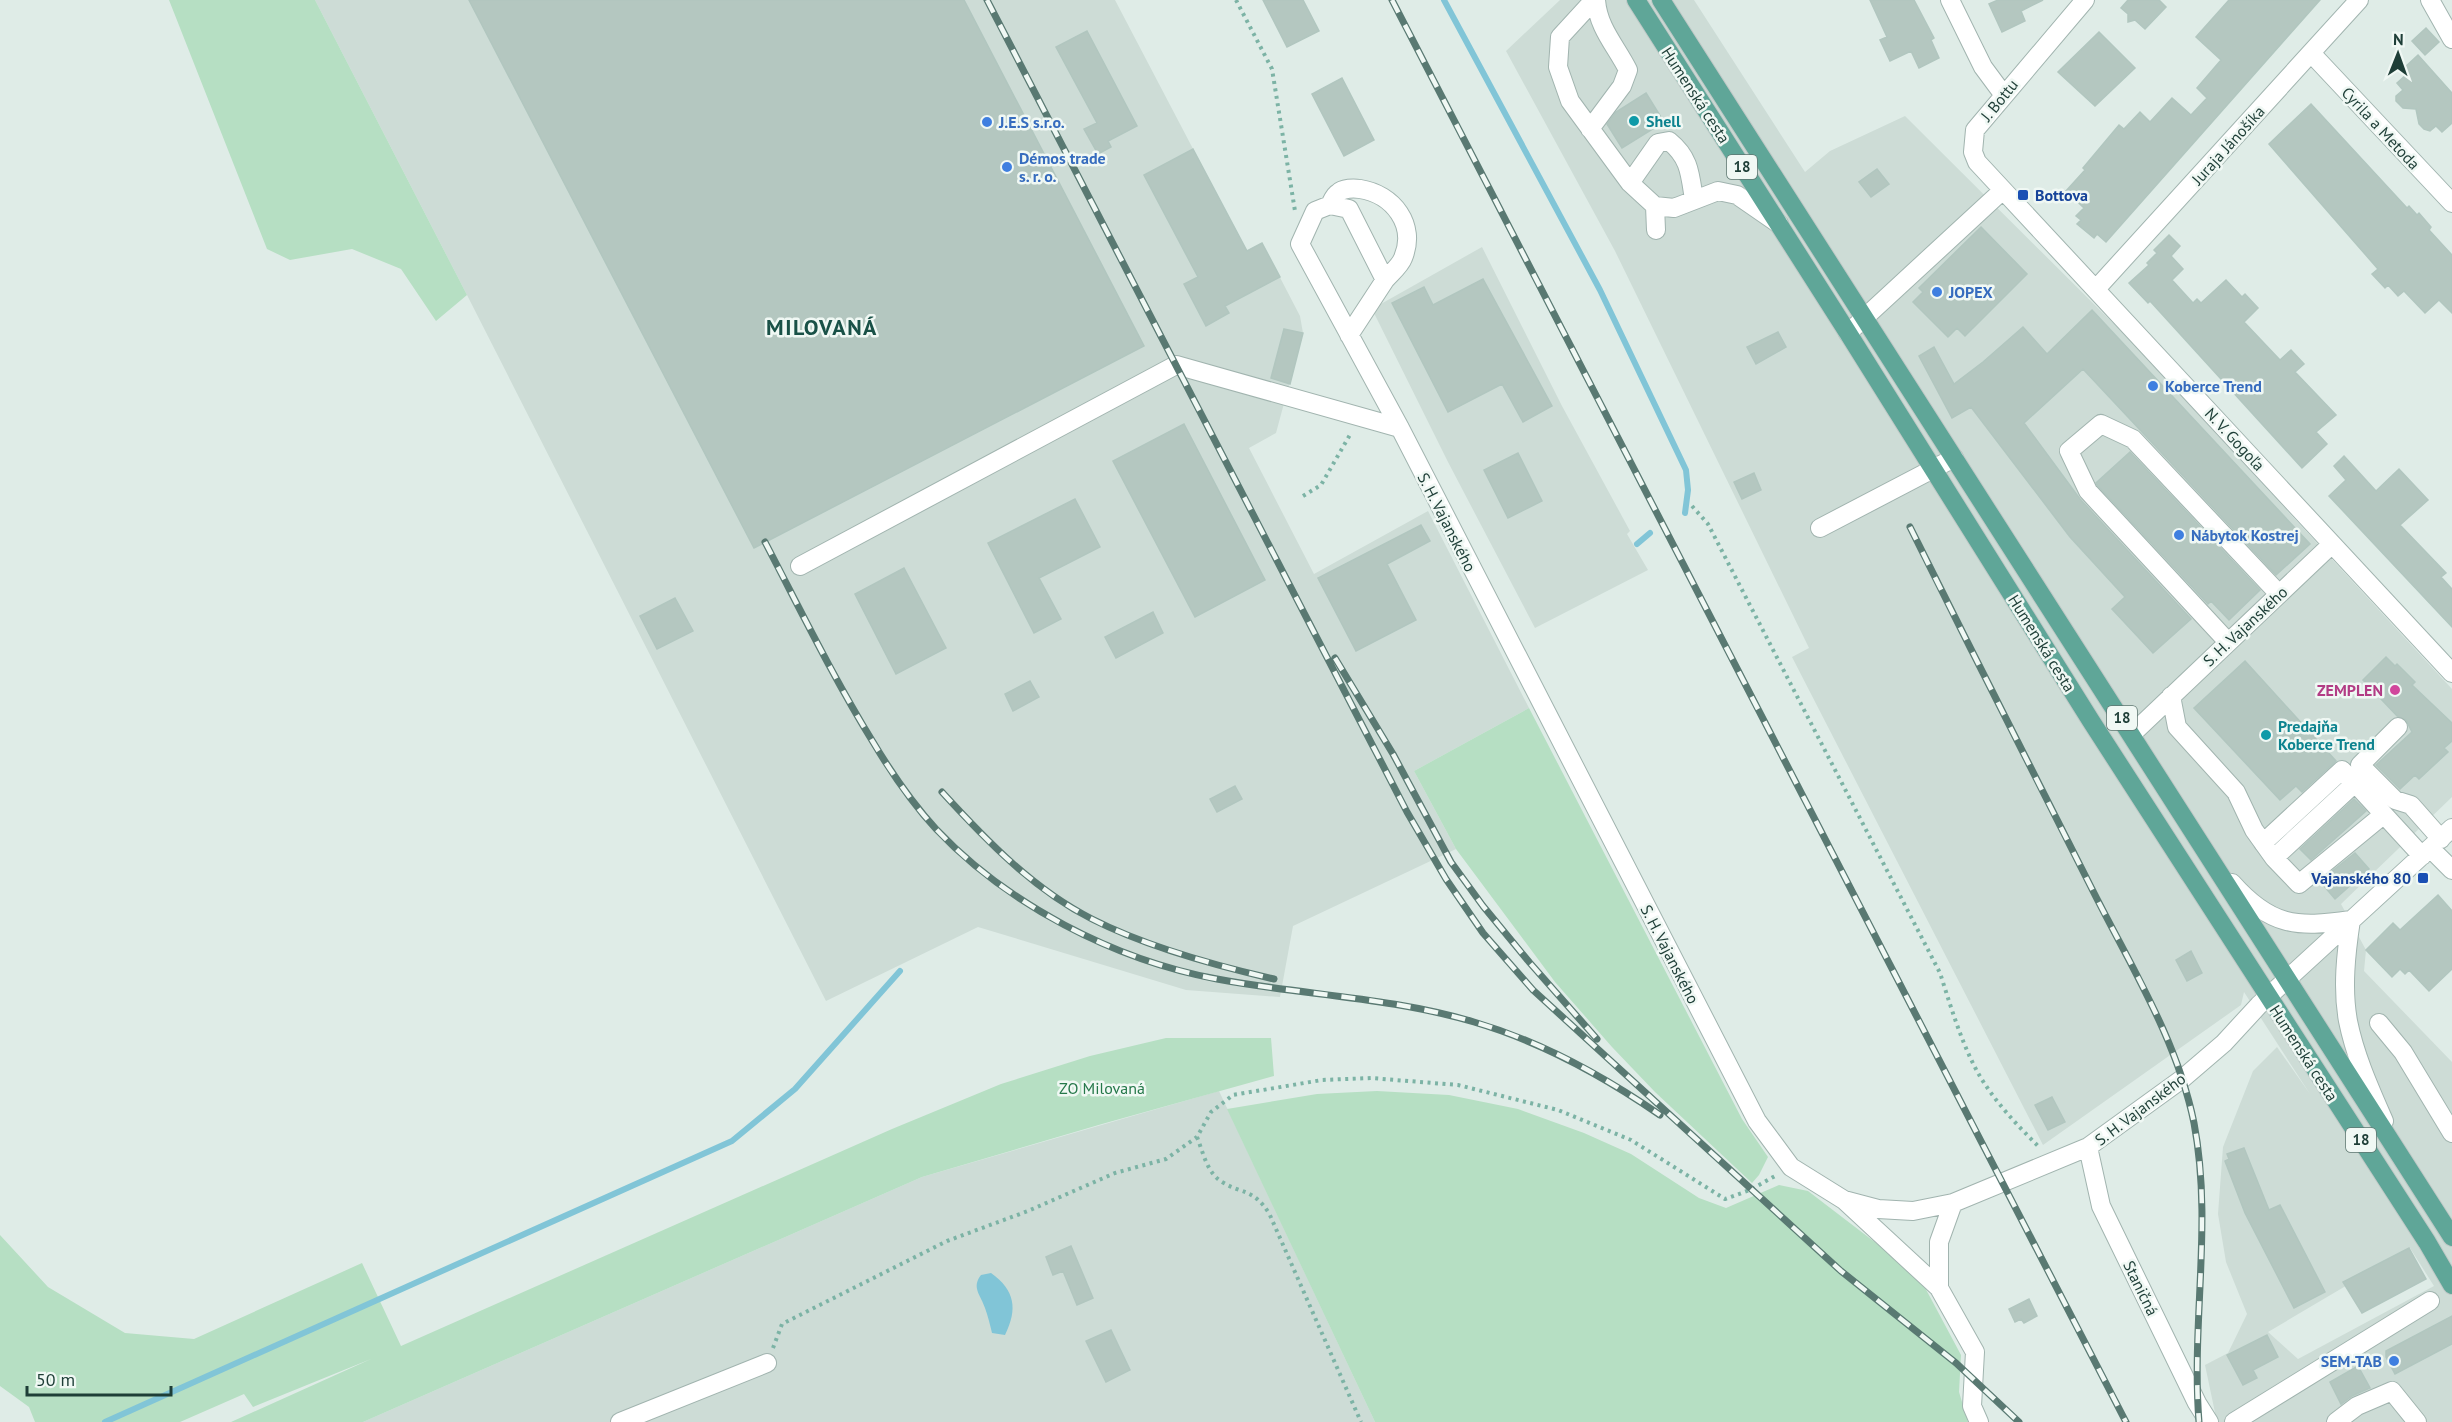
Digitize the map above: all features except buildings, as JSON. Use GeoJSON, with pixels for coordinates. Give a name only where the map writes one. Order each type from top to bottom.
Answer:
{"type":"FeatureCollection","features":[{"type":"Feature","properties":{"kind":"main road","name":"Humenská cesta"},"geometry":{"type":"LineString","coordinates":[[1636,0],[2091,721],[2427,1242],[2452,1285]]}},
{"type":"Feature","properties":{"kind":"main road","name":"Humenská cesta"},"geometry":{"type":"LineString","coordinates":[[1661,0],[2452,1237]]}},
{"type":"Feature","properties":{"kind":"street"},"geometry":{"type":"LineString","coordinates":[[1595,0],[1560,38],[1558,67],[1570,101],[1630,183],[1655,206],[1674,208],[1718,191],[1737,195],[1779,224]]}},
{"type":"Feature","properties":{"kind":"street"},"geometry":{"type":"LineString","coordinates":[[1590,129],[1622,86],[1628,70],[1621,55],[1605,33],[1595,0]]}},
{"type":"Feature","properties":{"kind":"street"},"geometry":{"type":"LineString","coordinates":[[1950,0],[1983,67],[2003,94]]}},
{"type":"Feature","properties":{"kind":"street","name":"J. Bottu"},"geometry":{"type":"LineString","coordinates":[[2018,206],[1977,162],[1972,139],[1975,130],[2003,94],[2085,0]]}},
{"type":"Feature","properties":{"kind":"street","name":"Juraja Jánošíka"},"geometry":{"type":"LineString","coordinates":[[2096,289],[2359,0]]}},
{"type":"Feature","properties":{"kind":"street"},"geometry":{"type":"LineString","coordinates":[[2430,0],[2452,39]]}},
{"type":"Feature","properties":{"kind":"street","name":"Cyrila a Metoda"},"geometry":{"type":"LineString","coordinates":[[2311,53],[2452,203]]}},
{"type":"Feature","properties":{"kind":"street"},"geometry":{"type":"LineString","coordinates":[[1630,183],[1658,143],[1669,141],[1681,150],[1688,166],[1694,200]]}},
{"type":"Feature","properties":{"kind":"street"},"geometry":{"type":"LineString","coordinates":[[1330,205],[1338,192],[1353,188],[1373,191],[1390,201],[1403,219],[1408,235],[1403,259],[1385,280],[1349,335]]}},
{"type":"Feature","properties":{"kind":"street"},"geometry":{"type":"LineString","coordinates":[[1848,333],[2003,190]]}},
{"type":"Feature","properties":{"kind":"street"},"geometry":{"type":"LineString","coordinates":[[1300,244],[1316,211],[1330,205],[1349,209],[1385,280]]}},
{"type":"Feature","properties":{"kind":"street"},"geometry":{"type":"LineString","coordinates":[[1655,206],[1656,230]]}},
{"type":"Feature","properties":{"kind":"street","name":"N. V. Gogoľa"},"geometry":{"type":"LineString","coordinates":[[2018,206],[2452,674]]}},
{"type":"Feature","properties":{"kind":"street","name":"S. H. Vajanského"},"geometry":{"type":"LineString","coordinates":[[1300,244],[1400,428],[1757,1121],[1791,1167],[1844,1200],[1878,1209],[1913,1211],[1953,1203],[2088,1148],[2182,1079],[2224,1043],[2287,980]]}},
{"type":"Feature","properties":{"kind":"street"},"geometry":{"type":"LineString","coordinates":[[800,566],[1176,365],[1400,428]]}},
{"type":"Feature","properties":{"kind":"street"},"geometry":{"type":"LineString","coordinates":[[2228,642],[2088,491],[2069,451],[2101,424],[2133,439],[2279,594]]}},
{"type":"Feature","properties":{"kind":"street"},"geometry":{"type":"LineString","coordinates":[[1820,528],[1953,458]]}},
{"type":"Feature","properties":{"kind":"street","name":"S. H. Vajanského"},"geometry":{"type":"LineString","coordinates":[[2132,734],[2332,544]]}},
{"type":"Feature","properties":{"kind":"street"},"geometry":{"type":"LineString","coordinates":[[2171,696],[2177,727],[2236,792],[2254,830],[2274,858],[2299,885],[2383,815]]}},
{"type":"Feature","properties":{"kind":"street"},"geometry":{"type":"LineString","coordinates":[[2398,727],[2360,765],[2396,800],[2411,805],[2452,870]]}},
{"type":"Feature","properties":{"kind":"street"},"geometry":{"type":"LineString","coordinates":[[2263,843],[2342,770],[2383,815],[2436,843]]}},
{"type":"Feature","properties":{"kind":"street"},"geometry":{"type":"LineString","coordinates":[[2274,858],[2355,783]]}},
{"type":"Feature","properties":{"kind":"street"},"geometry":{"type":"LineString","coordinates":[[2287,980],[2436,843]]}},
{"type":"Feature","properties":{"kind":"street"},"geometry":{"type":"LineString","coordinates":[[2212,861],[2244,897],[2261,911],[2289,923],[2320,924],[2351,920]]}},
{"type":"Feature","properties":{"kind":"street"},"geometry":{"type":"LineString","coordinates":[[2351,920],[2346,953],[2348,1020],[2358,1056],[2398,1153]]}},
{"type":"Feature","properties":{"kind":"street"},"geometry":{"type":"LineString","coordinates":[[2379,1023],[2403,1052],[2452,1133]]}},
{"type":"Feature","properties":{"kind":"street","name":"Staničná"},"geometry":{"type":"LineString","coordinates":[[2088,1148],[2101,1206],[2197,1403],[2209,1422]]}},
{"type":"Feature","properties":{"kind":"street"},"geometry":{"type":"LineString","coordinates":[[1844,1200],[1939,1288],[1975,1352],[1972,1406],[1979,1422]]}},
{"type":"Feature","properties":{"kind":"street"},"geometry":{"type":"LineString","coordinates":[[1939,1288],[1939,1242],[1953,1203]]}},
{"type":"Feature","properties":{"kind":"street"},"geometry":{"type":"LineString","coordinates":[[2234,1422],[2430,1301]]}},
{"type":"Feature","properties":{"kind":"street"},"geometry":{"type":"LineString","coordinates":[[620,1422],[767,1363]]}},
{"type":"Feature","properties":{"kind":"street"},"geometry":{"type":"LineString","coordinates":[[2336,1422],[2357,1406],[2392,1392],[2417,1422]]}},
{"type":"Feature","properties":{"kind":"path"},"geometry":{"type":"LineString","coordinates":[[1236,0],[1272,69],[1300,244]]}},
{"type":"Feature","properties":{"kind":"path"},"geometry":{"type":"LineString","coordinates":[[1304,496],[1321,485],[1360,417]]}},
{"type":"Feature","properties":{"kind":"path"},"geometry":{"type":"LineString","coordinates":[[1692,506],[1708,524],[1940,974],[1952,1012],[1978,1073],[2013,1121],[2053,1161]]}},
{"type":"Feature","properties":{"kind":"path"},"geometry":{"type":"LineString","coordinates":[[767,1363],[782,1324],[947,1241],[1028,1211],[1115,1173],[1166,1159],[1197,1137],[1211,1112],[1233,1095],[1322,1080],[1371,1078],[1458,1085],[1558,1110],[1631,1140],[1725,1199],[1750,1190],[1791,1167]]}},
{"type":"Feature","properties":{"kind":"path"},"geometry":{"type":"LineString","coordinates":[[1197,1137],[1208,1166],[1221,1182],[1259,1198],[1269,1213],[1361,1422]]}},
{"type":"Feature","properties":{"kind":"shaded area"},"geometry":{"type":"Polygon","coordinates":[[[315,0],[1115,0],[1235,229],[1218,238],[1230,260],[1262,243],[1300,316],[1303,333],[1276,433],[1249,448],[1314,574],[1428,511],[1529,708],[1414,771],[1456,849],[1293,926],[1280,997],[1186,990],[978,927],[826,1001],[315,0]]]}},
{"type":"Feature","properties":{"kind":"shaded area"},"geometry":{"type":"Polygon","coordinates":[[[1560,0],[1694,0],[1805,172],[1830,151],[1905,116],[2123,333],[2452,689],[2452,797],[2341,904],[2366,950],[2364,971],[2452,1062],[2452,1422],[2217,1422],[2205,1365],[2228,1353],[2247,1314],[2226,1262],[2218,1214],[2223,1147],[2253,1071],[2277,1047],[2310,1094],[2244,992],[2241,1005],[2043,1145],[1792,657],[1809,648],[1615,251],[1506,51],[1560,0]],[[2410,1248],[2268,1332],[2298,1359],[2434,1286],[2410,1248]]]}},
{"type":"Feature","properties":{"kind":"shaded area"},"geometry":{"type":"Polygon","coordinates":[[[1482,247],[1562,406],[1630,531],[1627,534],[1648,570],[1535,628],[1448,462],[1372,309],[1482,247]]]}},
{"type":"Feature","properties":{"kind":"shaded area"},"geometry":{"type":"Polygon","coordinates":[[[1219,1091],[1375,1422],[363,1422],[922,1177],[1219,1091]]]}},
{"type":"Feature","properties":{"kind":"green space"},"geometry":{"type":"Polygon","coordinates":[[[169,0],[315,0],[467,295],[436,321],[401,269],[352,249],[290,260],[267,249],[169,0]]]}},
{"type":"Feature","properties":{"kind":"green space"},"geometry":{"type":"Polygon","coordinates":[[[1529,708],[1742,1119],[1768,1157],[1752,1183],[1655,1092],[1555,982],[1456,849],[1414,771],[1529,708]]]}},
{"type":"Feature","properties":{"kind":"green space","name":"ZO Milovaná"},"geometry":{"type":"Polygon","coordinates":[[[1166,1038],[1271,1038],[1274,1076],[922,1177],[363,1422],[231,1422],[371,1359],[253,1407],[244,1394],[180,1422],[35,1422],[29,1407],[0,1386],[0,1235],[48,1287],[125,1333],[194,1339],[362,1263],[401,1346],[892,1129],[1001,1084],[1090,1056],[1166,1038]]]}},
{"type":"Feature","properties":{"kind":"green space"},"geometry":{"type":"Polygon","coordinates":[[[1377,1091],[1449,1095],[1518,1109],[1584,1133],[1631,1154],[1699,1198],[1726,1208],[1779,1185],[1808,1191],[1893,1256],[1922,1282],[1961,1355],[1959,1392],[1968,1422],[1375,1422],[1227,1109],[1317,1094],[1377,1091]]]}},
{"type":"Feature","properties":{"kind":"water"},"geometry":{"type":"Polygon","coordinates":[[[991,1273],[1005,1286],[1012,1301],[1012,1317],[1005,1335],[992,1333],[977,1288],[981,1275],[991,1273]]]}},
{"type":"Feature","properties":{"kind":"waterway"},"geometry":{"type":"LineString","coordinates":[[1444,0],[1600,290],[1686,470],[1688,490],[1685,513]]}},
{"type":"Feature","properties":{"kind":"waterway"},"geometry":{"type":"LineString","coordinates":[[1637,544],[1650,533]]}},
{"type":"Feature","properties":{"kind":"waterway"},"geometry":{"type":"LineString","coordinates":[[105,1422],[732,1141],[795,1089],[900,971]]}},
{"type":"Feature","properties":{"kind":"railway"},"geometry":{"type":"LineString","coordinates":[[987,0],[1407,812],[1446,879],[1483,933],[1533,990],[1841,1271],[1956,1363],[2019,1422]]}},
{"type":"Feature","properties":{"kind":"railway"},"geometry":{"type":"LineString","coordinates":[[1392,0],[2126,1422]]}},
{"type":"Feature","properties":{"kind":"railway"},"geometry":{"type":"LineString","coordinates":[[1910,527],[2151,1003],[2186,1092],[2194,1123],[2202,1198],[2197,1385],[2199,1422]]}},
{"type":"Feature","properties":{"kind":"railway"},"geometry":{"type":"LineString","coordinates":[[765,542],[844,693],[902,787],[936,829],[964,856],[1029,904],[1064,925],[1102,943],[1178,970],[1217,979],[1410,1007],[1499,1030],[1524,1039],[1594,1073],[1660,1115]]}},
{"type":"Feature","properties":{"kind":"railway"},"geometry":{"type":"LineString","coordinates":[[1335,658],[1393,754],[1451,862],[1483,906],[1530,963],[1597,1039]]}},
{"type":"Feature","properties":{"kind":"railway"},"geometry":{"type":"LineString","coordinates":[[942,792],[1011,862],[1070,907],[1134,938],[1205,961],[1274,979]]}},
{"type":"Feature","properties":{"kind":"place","name":"Shell"},"geometry":{"type":"Point","coordinates":[1634,121]}},
{"type":"Feature","properties":{"kind":"place","name":"J.E.S s.r.o."},"geometry":{"type":"Point","coordinates":[987,122]}},
{"type":"Feature","properties":{"kind":"place","name":"Démos trade s. r. o."},"geometry":{"type":"Point","coordinates":[1007,167]}},
{"type":"Feature","properties":{"kind":"place","name":"Bottova"},"geometry":{"type":"Point","coordinates":[2023,195]}},
{"type":"Feature","properties":{"kind":"place","name":"JOPEX"},"geometry":{"type":"Point","coordinates":[1937,292]}},
{"type":"Feature","properties":{"kind":"place","name":"Koberce Trend"},"geometry":{"type":"Point","coordinates":[2153,386]}},
{"type":"Feature","properties":{"kind":"place","name":"Nábytok Kostrej"},"geometry":{"type":"Point","coordinates":[2179,535]}},
{"type":"Feature","properties":{"kind":"place","name":"ZEMPLEN"},"geometry":{"type":"Point","coordinates":[2395,690]}},
{"type":"Feature","properties":{"kind":"place","name":"Predajňa Koberce Trend"},"geometry":{"type":"Point","coordinates":[2266,735]}},
{"type":"Feature","properties":{"kind":"place","name":"Vajanského 80"},"geometry":{"type":"Point","coordinates":[2423,878]}},
{"type":"Feature","properties":{"kind":"place","name":"SEM-TAB"},"geometry":{"type":"Point","coordinates":[2394,1361]}},
{"type":"Feature","properties":{"kind":"district","name":"MILOVANÁ"},"geometry":{"type":"Point","coordinates":[822,327]}}]}
